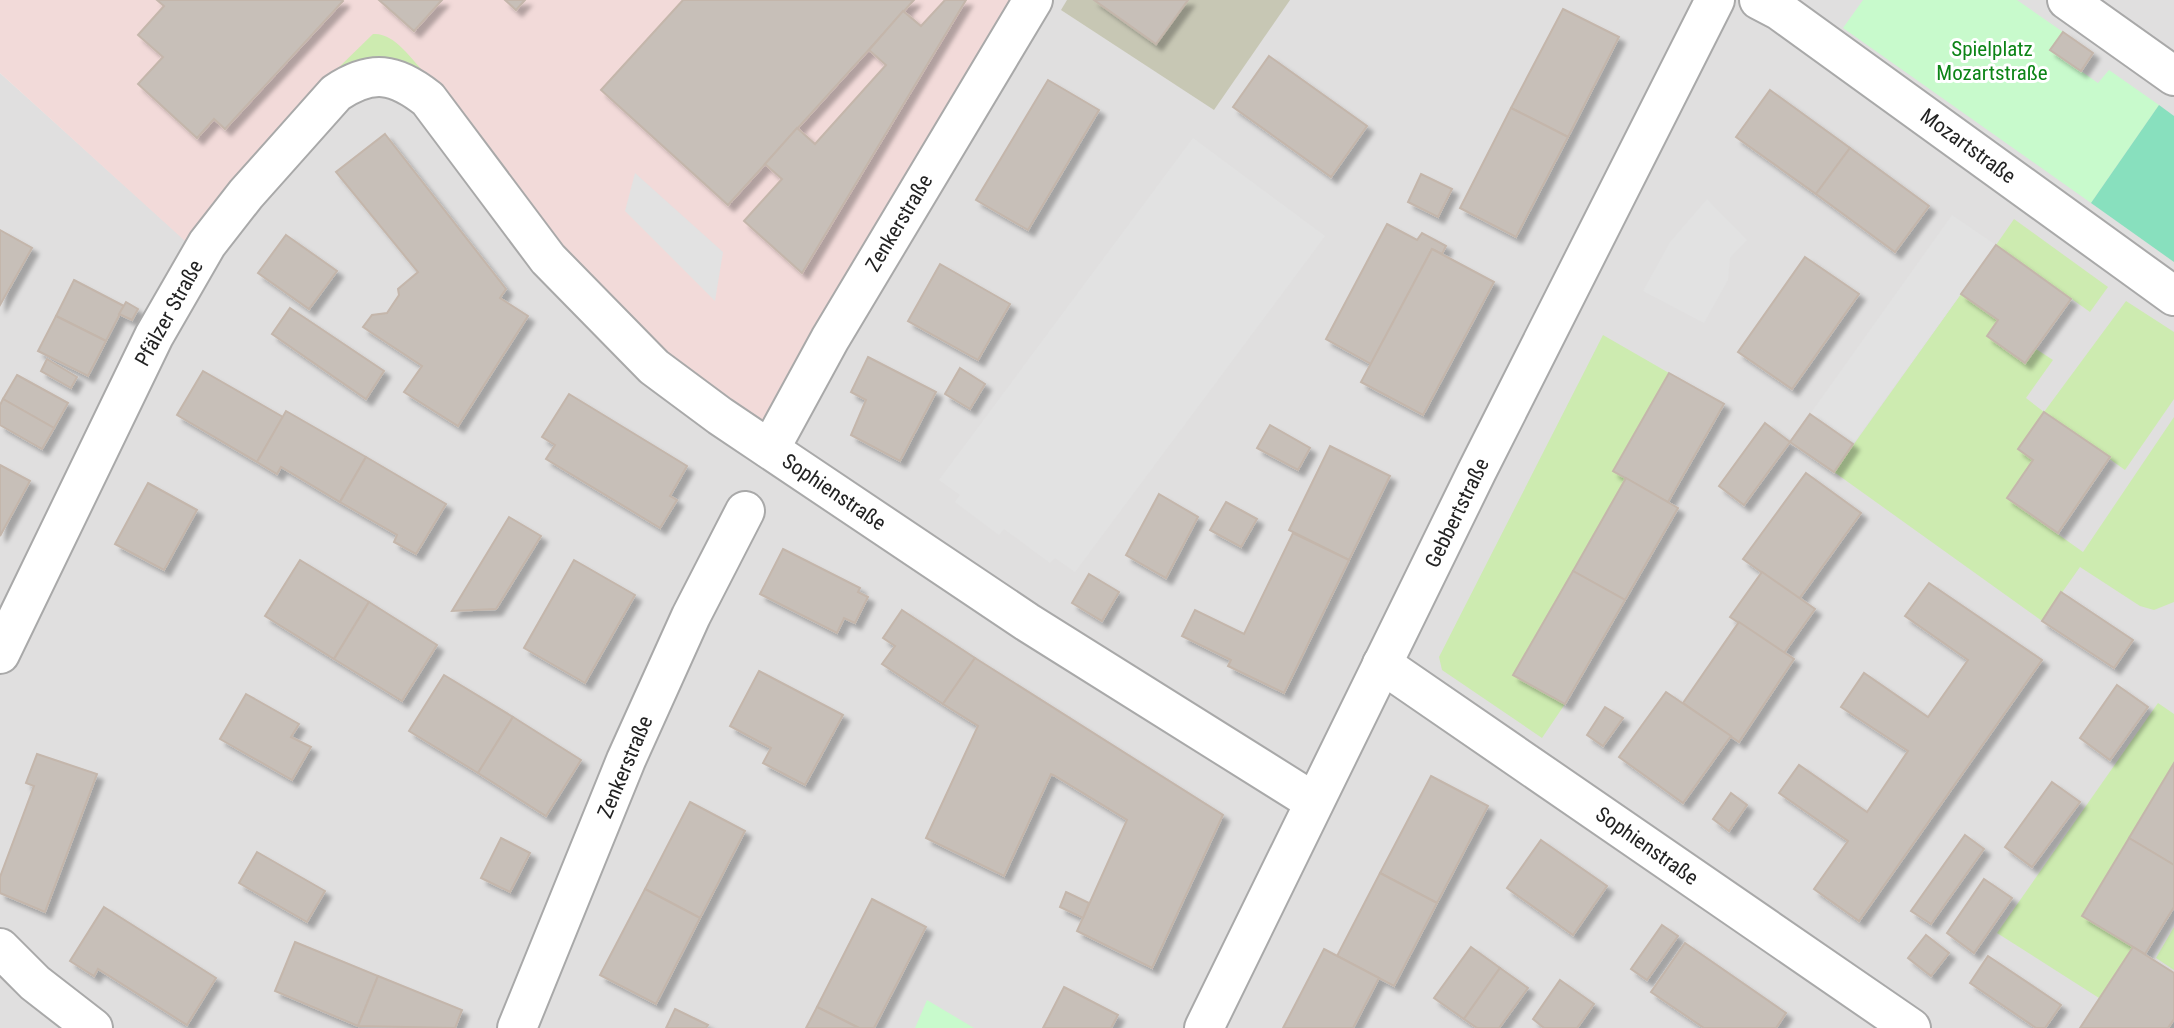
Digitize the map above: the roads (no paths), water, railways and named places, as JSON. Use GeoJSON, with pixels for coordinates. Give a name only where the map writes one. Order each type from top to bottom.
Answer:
{"type":"FeatureCollection","features":[{"type":"Feature","properties":{"kind":"street","name":"Zenkerstraße"},"geometry":{"type":"LineString","coordinates":[[770,449],[830,339],[1033,0]]}},
{"type":"Feature","properties":{"kind":"street","name":"Gebbertstraße"},"geometry":{"type":"LineString","coordinates":[[1204,1028],[1382,664],[1714,0]]}},
{"type":"Feature","properties":{"kind":"street","name":"Mozartstraße"},"geometry":{"type":"LineString","coordinates":[[1759,0],[1790,19],[2174,296]]}},
{"type":"Feature","properties":{"kind":"street"},"geometry":{"type":"LineString","coordinates":[[2067,0],[2174,76]]}},
{"type":"Feature","properties":{"kind":"street","name":"Pfälzer Straße"},"geometry":{"type":"LineString","coordinates":[[0,654],[165,314],[207,244],[226,219],[336,93],[350,84],[372,77],[394,77],[409,84],[428,99]]}},
{"type":"Feature","properties":{"kind":"street","name":"Sophienstraße"},"geometry":{"type":"LineString","coordinates":[[428,99],[548,259],[598,314],[654,367],[770,449],[1027,622],[1314,802]]}},
{"type":"Feature","properties":{"kind":"street","name":"Zenkerstraße"},"geometry":{"type":"LineString","coordinates":[[517,1028],[626,760],[691,616],[746,511]]}},
{"type":"Feature","properties":{"kind":"street","name":"Sophienstraße"},"geometry":{"type":"LineString","coordinates":[[1382,664],[1911,1028]]}},
{"type":"Feature","properties":{"kind":"street"},"geometry":{"type":"LineString","coordinates":[[0,948],[35,983],[93,1028]]}},
{"type":"Feature","properties":{"kind":"park label","name":"Spielplatz Mozartstraße"},"geometry":{"type":"Point","coordinates":[1992,61]}}]}
